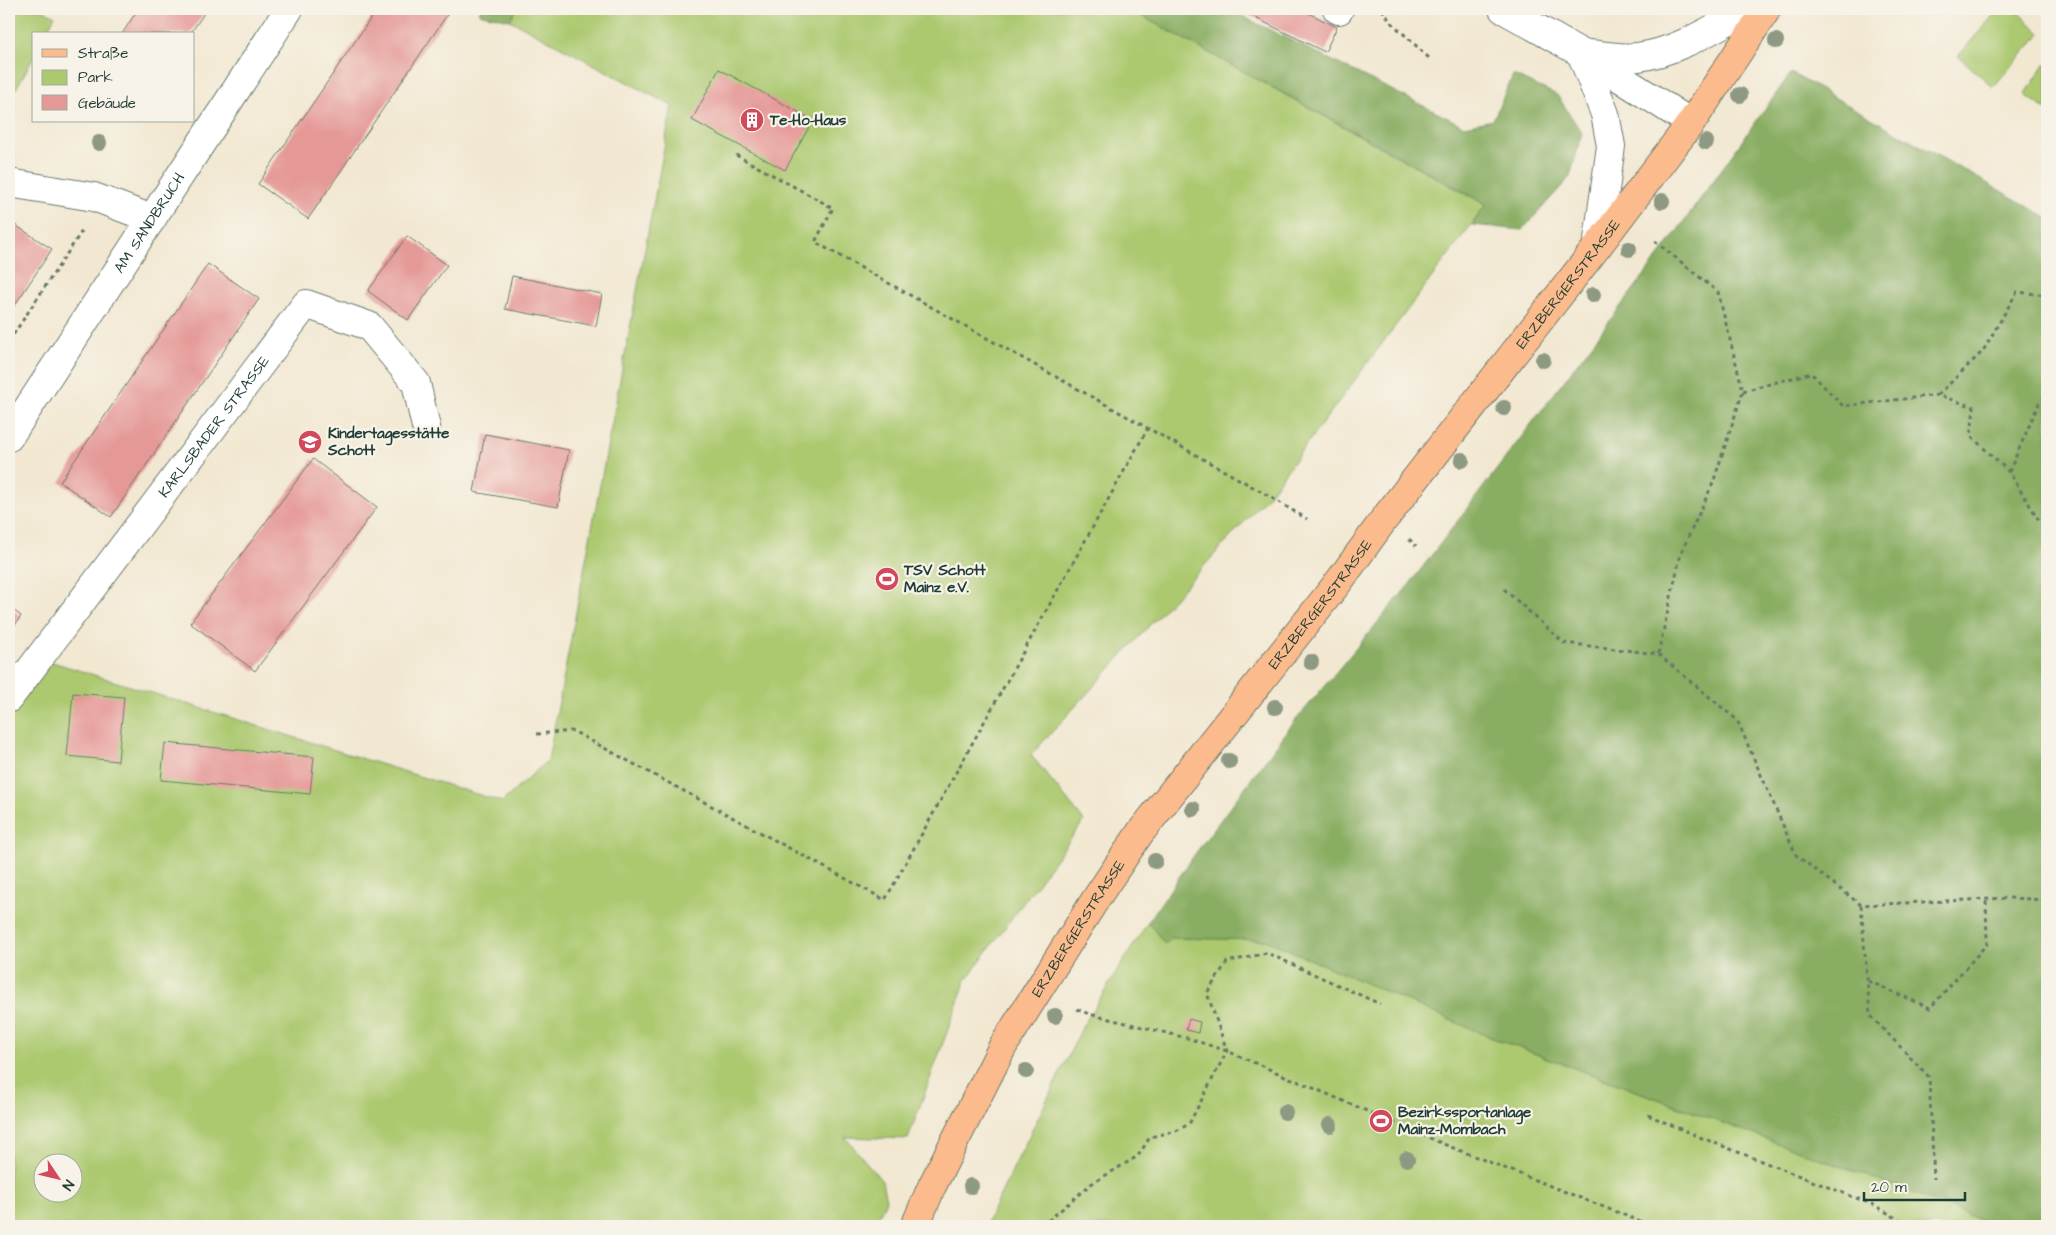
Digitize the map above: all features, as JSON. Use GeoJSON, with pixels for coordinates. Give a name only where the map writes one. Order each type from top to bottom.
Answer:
{"type":"FeatureCollection","features":[{"type":"Feature","properties":{"kind":"main road","name":"ERZBERGERSTRASSE"},"geometry":{"type":"LineString","coordinates":[[915,1226],[932,1186],[1003,1046],[1097,897],[1140,833],[1344,576],[1385,518],[1597,247],[1691,123],[1767,9]]}},
{"type":"Feature","properties":{"kind":"street","name":"AM SANDBRUCH"},"geometry":{"type":"LineString","coordinates":[[9,437],[289,9]]}},
{"type":"Feature","properties":{"kind":"street"},"geometry":{"type":"LineString","coordinates":[[1503,9],[1581,53],[1691,123]]}},
{"type":"Feature","properties":{"kind":"street"},"geometry":{"type":"LineString","coordinates":[[1581,53],[1626,58],[1647,55],[1681,44],[1749,9]]}},
{"type":"Feature","properties":{"kind":"street"},"geometry":{"type":"LineString","coordinates":[[1581,53],[1606,114],[1612,146],[1597,247]]}},
{"type":"Feature","properties":{"kind":"street"},"geometry":{"type":"LineString","coordinates":[[9,184],[94,197],[152,219]]}},
{"type":"Feature","properties":{"kind":"street","name":"KARLSBADER STRASSE"},"geometry":{"type":"LineString","coordinates":[[9,698],[306,304],[369,326],[416,383],[426,427]]}},
{"type":"Feature","properties":{"kind":"path"},"geometry":{"type":"LineString","coordinates":[[1382,9],[1390,21],[1429,58]]}},
{"type":"Feature","properties":{"kind":"path"},"geometry":{"type":"LineString","coordinates":[[736,155],[833,208],[815,242],[1307,519]]}},
{"type":"Feature","properties":{"kind":"path"},"geometry":{"type":"LineString","coordinates":[[9,341],[87,222],[94,197]]}},
{"type":"Feature","properties":{"kind":"path"},"geometry":{"type":"LineString","coordinates":[[1655,241],[1718,292],[1743,391],[1713,483],[1681,553],[1658,654]]}},
{"type":"Feature","properties":{"kind":"path"},"geometry":{"type":"LineString","coordinates":[[1938,396],[1983,351],[2017,292],[2047,295]]}},
{"type":"Feature","properties":{"kind":"path"},"geometry":{"type":"LineString","coordinates":[[1743,391],[1811,373],[1843,406],[1938,396],[1974,407],[1971,436],[2009,472],[2047,533]]}},
{"type":"Feature","properties":{"kind":"path"},"geometry":{"type":"LineString","coordinates":[[2009,472],[2039,403],[2047,396]]}},
{"type":"Feature","properties":{"kind":"path"},"geometry":{"type":"LineString","coordinates":[[538,734],[573,731],[886,900],[1148,428]]}},
{"type":"Feature","properties":{"kind":"path"},"geometry":{"type":"LineString","coordinates":[[1504,589],[1564,643],[1658,654],[1737,720],[1796,855],[1861,905],[2010,898],[2047,900]]}},
{"type":"Feature","properties":{"kind":"path"},"geometry":{"type":"LineString","coordinates":[[1868,981],[1930,1008],[1986,944],[1986,900]]}},
{"type":"Feature","properties":{"kind":"path"},"geometry":{"type":"LineString","coordinates":[[1861,905],[1870,1015],[1929,1077],[1934,1180]]}},
{"type":"Feature","properties":{"kind":"path"},"geometry":{"type":"LineString","coordinates":[[1042,1226],[1091,1184],[1138,1156],[1150,1136],[1176,1130],[1189,1124],[1227,1051],[1207,993],[1227,962],[1267,953],[1380,1004]]}},
{"type":"Feature","properties":{"kind":"path"},"geometry":{"type":"LineString","coordinates":[[1078,1009],[1089,1014],[1188,1038],[1227,1051],[1446,1146],[1652,1226]]}},
{"type":"Feature","properties":{"kind":"path"},"geometry":{"type":"LineString","coordinates":[[1648,1114],[1702,1138],[1874,1205],[1910,1226]]}},
{"type":"Feature","properties":{"kind":"green space"},"geometry":{"type":"Polygon","coordinates":[[[9,9],[42,9],[55,16],[46,32],[32,32],[32,60],[16,89],[9,85],[9,9]]]}},
{"type":"Feature","properties":{"kind":"green space"},"geometry":{"type":"Polygon","coordinates":[[[481,9],[516,9],[510,20],[478,13],[481,9]]]}},
{"type":"Feature","properties":{"kind":"green space","name":"TSV Schott Mainz e.V."},"geometry":{"type":"Polygon","coordinates":[[[516,9],[1129,9],[1486,205],[1267,497],[1031,755],[1084,821],[966,980],[908,1139],[845,1137],[882,1181],[886,1200],[875,1226],[9,1226],[9,713],[46,660],[502,802],[548,760],[672,106],[510,20],[516,9]]]}},
{"type":"Feature","properties":{"kind":"green space"},"geometry":{"type":"Polygon","coordinates":[[[1129,9],[1228,9],[1464,126],[1493,120],[1513,75],[1557,95],[1582,133],[1570,177],[1522,230],[1472,225],[1486,204],[1129,9]]]}},
{"type":"Feature","properties":{"kind":"green space"},"geometry":{"type":"Polygon","coordinates":[[[1999,9],[2014,9],[2041,33],[1993,87],[1958,56],[1999,9]]]}},
{"type":"Feature","properties":{"kind":"green space"},"geometry":{"type":"Polygon","coordinates":[[[2045,64],[2047,65],[2047,110],[2025,95],[2045,64]]]}},
{"type":"Feature","properties":{"kind":"green space"},"geometry":{"type":"Polygon","coordinates":[[[1791,73],[2047,217],[2047,1226],[1992,1226],[1948,1206],[1490,1037],[1266,940],[1172,938],[1165,944],[1148,922],[1195,854],[1291,726],[1409,585],[1665,248],[1791,73]]]}},
{"type":"Feature","properties":{"kind":"green space","name":"Bezirkssportanlage Mainz-Mombach"},"geometry":{"type":"Polygon","coordinates":[[[1148,922],[1165,943],[1171,938],[1266,940],[1490,1037],[1948,1206],[1992,1226],[985,1226],[1084,1024],[1148,922]]]}},
{"type":"Feature","properties":{"kind":"building"},"geometry":{"type":"Polygon","coordinates":[[[138,9],[207,9],[191,32],[123,32],[138,9]]]}},
{"type":"Feature","properties":{"kind":"building"},"geometry":{"type":"Polygon","coordinates":[[[377,9],[451,9],[308,219],[258,184],[377,9]]]}},
{"type":"Feature","properties":{"kind":"building"},"geometry":{"type":"Polygon","coordinates":[[[1237,9],[1300,9],[1337,27],[1325,52],[1237,9]]]}},
{"type":"Feature","properties":{"kind":"building","name":"Te-Ho-Haus"},"geometry":{"type":"Polygon","coordinates":[[[719,69],[813,120],[785,170],[692,120],[719,69]]]}},
{"type":"Feature","properties":{"kind":"building"},"geometry":{"type":"Polygon","coordinates":[[[9,221],[52,249],[9,314],[9,221]]]}},
{"type":"Feature","properties":{"kind":"building"},"geometry":{"type":"Polygon","coordinates":[[[407,236],[447,265],[408,320],[368,291],[407,236]]]}},
{"type":"Feature","properties":{"kind":"building"},"geometry":{"type":"Polygon","coordinates":[[[208,264],[259,299],[111,517],[60,482],[208,264]]]}},
{"type":"Feature","properties":{"kind":"building"},"geometry":{"type":"Polygon","coordinates":[[[512,276],[602,294],[596,326],[505,309],[512,276]]]}},
{"type":"Feature","properties":{"kind":"building"},"geometry":{"type":"Polygon","coordinates":[[[485,434],[569,450],[558,507],[474,492],[485,434]]]}},
{"type":"Feature","properties":{"kind":"building"},"geometry":{"type":"Polygon","coordinates":[[[313,459],[377,507],[255,671],[190,623],[313,459]]]}},
{"type":"Feature","properties":{"kind":"building"},"geometry":{"type":"Polygon","coordinates":[[[9,607],[21,616],[9,634],[9,607]]]}},
{"type":"Feature","properties":{"kind":"building"},"geometry":{"type":"Polygon","coordinates":[[[73,693],[124,697],[118,761],[67,756],[73,693]]]}},
{"type":"Feature","properties":{"kind":"building"},"geometry":{"type":"Polygon","coordinates":[[[165,743],[314,757],[310,794],[161,780],[165,743]]]}},
{"type":"Feature","properties":{"kind":"building"},"geometry":{"type":"Polygon","coordinates":[[[1189,1019],[1200,1022],[1198,1033],[1186,1030],[1189,1019]]]}},
{"type":"Feature","properties":{"kind":"place","name":"Te-Ho-Haus"},"geometry":{"type":"Point","coordinates":[752,120]}},
{"type":"Feature","properties":{"kind":"place","name":"Kindertagesstätte Schott"},"geometry":{"type":"Point","coordinates":[310,442]}},
{"type":"Feature","properties":{"kind":"place","name":"TSV Schott Mainz e.V."},"geometry":{"type":"Point","coordinates":[887,579]}},
{"type":"Feature","properties":{"kind":"place","name":"Bezirkssportanlage Mainz-Mombach"},"geometry":{"type":"Point","coordinates":[1381,1121]}}]}
